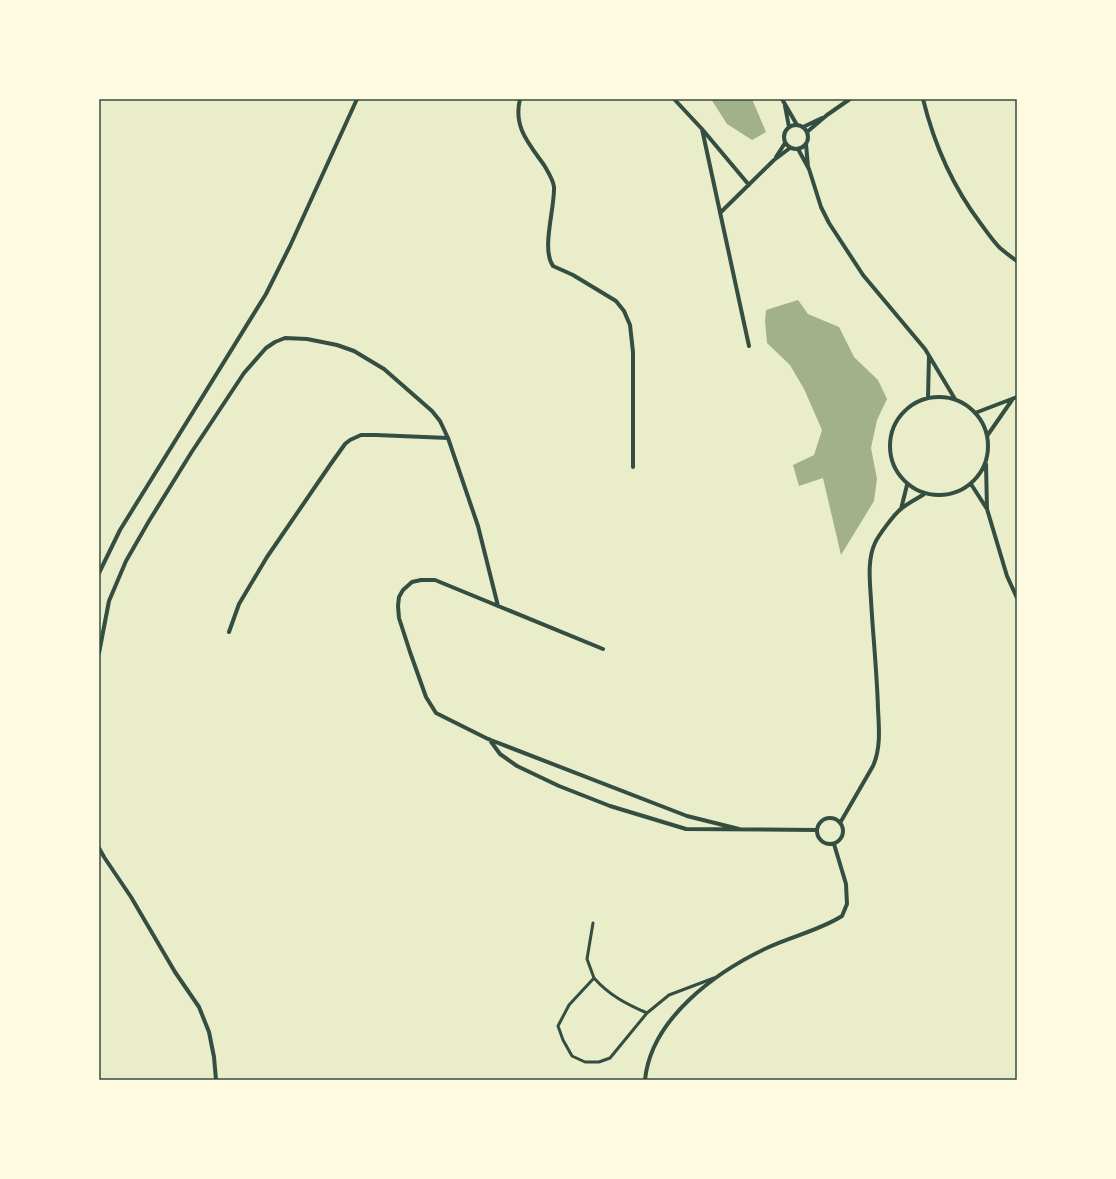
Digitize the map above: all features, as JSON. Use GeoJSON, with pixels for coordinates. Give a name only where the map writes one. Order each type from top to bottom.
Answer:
{"type":"FeatureCollection","features":[{"type":"Feature","properties":{"kind":"street"},"geometry":{"type":"LineString","coordinates":[[99,573],[120,530],[266,294],[290,246],[357,99]]}},
{"type":"Feature","properties":{"kind":"street"},"geometry":{"type":"LineString","coordinates":[[520,99],[518,113],[519,125],[522,134],[550,175],[554,185],[549,232],[549,256],[551,263],[553,266],[573,275],[616,301],[624,311],[630,326],[633,352],[633,467]]}},
{"type":"Feature","properties":{"kind":"street"},"geometry":{"type":"LineString","coordinates":[[674,99],[702,129],[749,185]]}},
{"type":"Feature","properties":{"kind":"street"},"geometry":{"type":"LineString","coordinates":[[807,132],[827,115],[850,99]]}},
{"type":"Feature","properties":{"kind":"street"},"geometry":{"type":"LineString","coordinates":[[923,99],[942,157],[956,186],[990,236],[1000,247],[1017,261]]}},
{"type":"Feature","properties":{"kind":"street"},"geometry":{"type":"LineString","coordinates":[[783,100],[797,125]]}},
{"type":"Feature","properties":{"kind":"street"},"geometry":{"type":"LineString","coordinates":[[783,100],[789,127]]}},
{"type":"Feature","properties":{"kind":"street"},"geometry":{"type":"LineString","coordinates":[[803,127],[827,115]]}},
{"type":"Feature","properties":{"kind":"street"},"geometry":{"type":"LineString","coordinates":[[806,144],[798,149],[790,148],[785,143],[785,132],[789,127],[797,125],[803,127],[807,132],[808,140],[806,144],[808,169]]}},
{"type":"Feature","properties":{"kind":"street"},"geometry":{"type":"LineString","coordinates":[[702,129],[749,346]]}},
{"type":"Feature","properties":{"kind":"street"},"geometry":{"type":"LineString","coordinates":[[774,160],[785,143]]}},
{"type":"Feature","properties":{"kind":"street"},"geometry":{"type":"LineString","coordinates":[[720,213],[774,160],[790,148]]}},
{"type":"Feature","properties":{"kind":"street"},"geometry":{"type":"LineString","coordinates":[[798,149],[808,169],[821,207],[846,249],[863,275],[925,349],[955,399]]}},
{"type":"Feature","properties":{"kind":"street"},"geometry":{"type":"LineString","coordinates":[[99,653],[109,601],[126,561],[191,453],[244,373],[266,348],[285,338],[307,339],[354,351],[384,368],[432,411],[440,421],[448,438],[478,526],[498,606]]}},
{"type":"Feature","properties":{"kind":"street"},"geometry":{"type":"LineString","coordinates":[[928,398],[929,356]]}},
{"type":"Feature","properties":{"kind":"street"},"geometry":{"type":"LineString","coordinates":[[986,462],[980,475],[972,484],[961,491],[949,495],[936,496],[924,494],[907,485],[894,467],[890,453],[890,438],[894,424],[903,412],[914,403],[928,398],[942,397],[955,399],[966,405],[975,413],[982,423],[987,436],[988,449],[986,462],[988,509],[1007,576],[1017,598]]}},
{"type":"Feature","properties":{"kind":"street"},"geometry":{"type":"LineString","coordinates":[[975,413],[1017,397]]}},
{"type":"Feature","properties":{"kind":"street"},"geometry":{"type":"LineString","coordinates":[[987,436],[1012,399]]}},
{"type":"Feature","properties":{"kind":"street"},"geometry":{"type":"LineString","coordinates":[[229,632],[239,604],[267,557],[345,444],[350,440],[361,436],[376,435],[448,438]]}},
{"type":"Feature","properties":{"kind":"street"},"geometry":{"type":"LineString","coordinates":[[972,484],[988,509]]}},
{"type":"Feature","properties":{"kind":"street"},"geometry":{"type":"LineString","coordinates":[[900,509],[907,485]]}},
{"type":"Feature","properties":{"kind":"street"},"geometry":{"type":"LineString","coordinates":[[840,823],[877,758],[879,730],[870,572],[871,556],[875,542],[900,509],[924,494]]}},
{"type":"Feature","properties":{"kind":"street"},"geometry":{"type":"LineString","coordinates":[[603,648],[435,580],[421,580],[412,582],[403,590],[399,597],[398,606],[400,618],[410,652],[426,697],[436,713],[488,739],[687,816],[739,829]]}},
{"type":"Feature","properties":{"kind":"street"},"geometry":{"type":"LineString","coordinates":[[488,739],[500,754],[517,766],[558,786],[610,806],[686,829],[817,830]]}},
{"type":"Feature","properties":{"kind":"street"},"geometry":{"type":"LineString","coordinates":[[832,818],[840,823],[843,831],[841,839],[834,844],[826,844],[819,839],[817,830],[820,822],[832,818]]}},
{"type":"Feature","properties":{"kind":"street"},"geometry":{"type":"LineString","coordinates":[[645,1080],[650,1057],[657,1040],[686,1001],[718,976],[768,947],[817,928],[842,916],[847,904],[846,884],[834,844]]}},
{"type":"Feature","properties":{"kind":"street"},"geometry":{"type":"LineString","coordinates":[[99,848],[131,897],[175,972],[199,1007],[208,1032],[214,1056],[216,1080]]}},
{"type":"Feature","properties":{"kind":"lane"},"geometry":{"type":"LineString","coordinates":[[593,923],[587,959],[594,978],[618,999],[647,1012]]}},
{"type":"Feature","properties":{"kind":"lane"},"geometry":{"type":"LineString","coordinates":[[594,978],[569,1005],[558,1026],[563,1040],[572,1056],[585,1062],[599,1062],[610,1058],[647,1012],[669,995],[718,976]]}},
{"type":"Feature","properties":{"kind":"shaded area"},"geometry":{"type":"Polygon","coordinates":[[[711,99],[752,99],[766,132],[752,140],[727,124],[711,99]]]}},
{"type":"Feature","properties":{"kind":"shaded area"},"geometry":{"type":"Polygon","coordinates":[[[798,300],[808,314],[839,327],[854,357],[878,380],[887,399],[877,420],[871,448],[877,479],[874,501],[841,555],[823,478],[799,486],[793,465],[814,455],[822,430],[804,389],[790,365],[767,343],[765,321],[766,310],[798,300]]]}}]}
